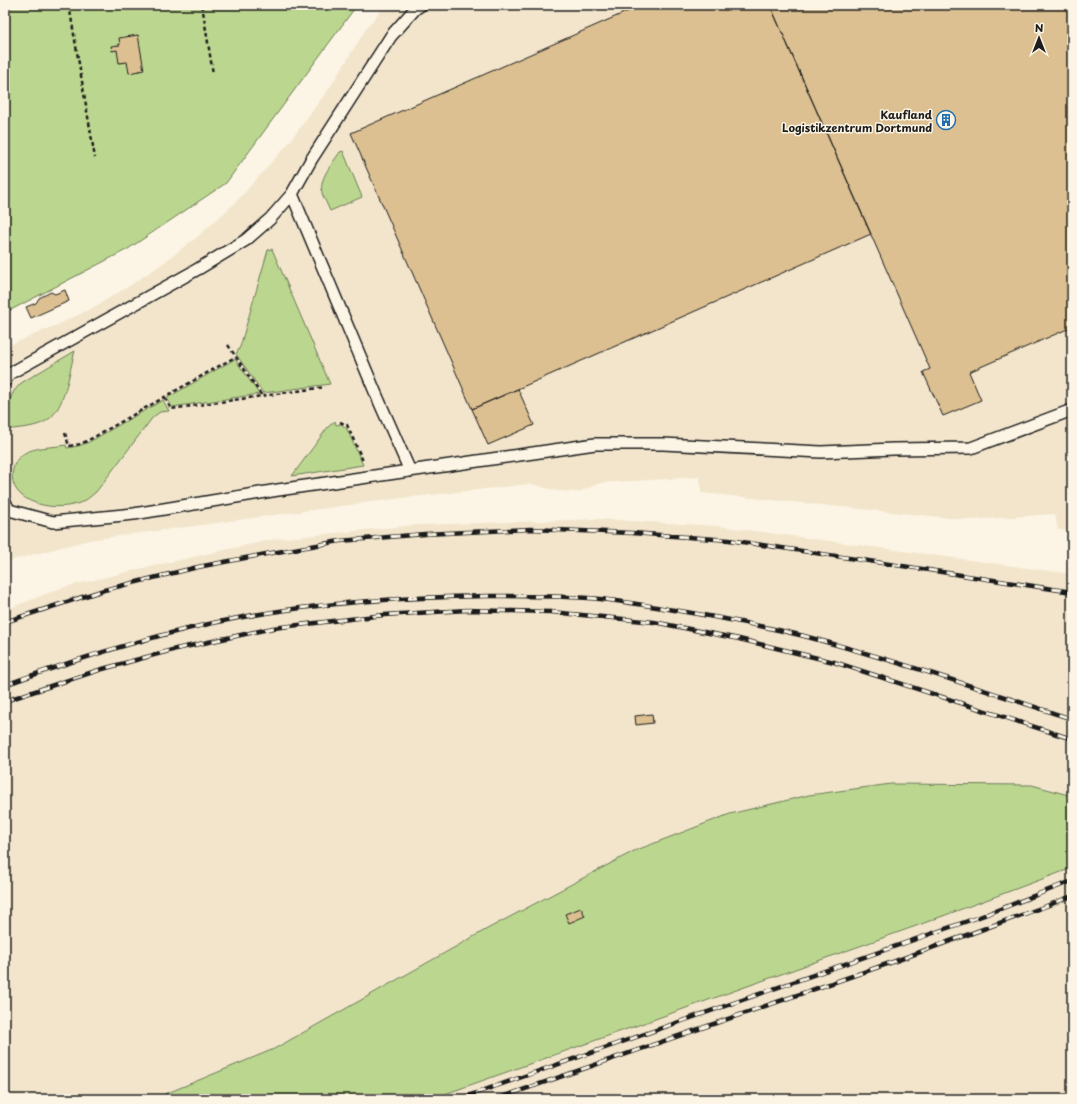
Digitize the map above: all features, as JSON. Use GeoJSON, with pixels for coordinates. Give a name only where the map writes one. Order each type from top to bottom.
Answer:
{"type":"FeatureCollection","features":[{"type":"Feature","properties":{"kind":"lane"},"geometry":{"type":"LineString","coordinates":[[5,381],[9,374],[198,269],[246,240],[270,219],[292,194],[311,160],[391,36],[415,9],[421,5]]}},
{"type":"Feature","properties":{"kind":"lane"},"geometry":{"type":"LineString","coordinates":[[292,194],[410,471]]}},
{"type":"Feature","properties":{"kind":"lane"},"geometry":{"type":"LineString","coordinates":[[5,502],[9,510],[53,522],[134,514],[595,444],[663,444],[821,452],[971,448],[1072,410]]}},
{"type":"Feature","properties":{"kind":"path"},"geometry":{"type":"LineString","coordinates":[[69,5],[95,158]]}},
{"type":"Feature","properties":{"kind":"path"},"geometry":{"type":"LineString","coordinates":[[202,5],[213,74]]}},
{"type":"Feature","properties":{"kind":"path"},"geometry":{"type":"LineString","coordinates":[[228,345],[262,396]]}},
{"type":"Feature","properties":{"kind":"path"},"geometry":{"type":"LineString","coordinates":[[65,433],[69,446],[81,444],[235,357]]}},
{"type":"Feature","properties":{"kind":"path"},"geometry":{"type":"LineString","coordinates":[[164,398],[171,409],[325,387]]}},
{"type":"Feature","properties":{"kind":"path"},"geometry":{"type":"LineString","coordinates":[[340,422],[347,425],[364,463]]}},
{"type":"Feature","properties":{"kind":"shaded area"},"geometry":{"type":"Polygon","coordinates":[[[385,5],[1072,5],[1072,531],[1058,530],[1055,514],[970,520],[701,493],[700,477],[600,483],[579,492],[558,491],[530,484],[394,499],[89,540],[5,562],[5,347],[57,325],[94,307],[129,286],[159,266],[197,237],[235,203],[287,145],[330,87],[366,29],[385,5]]]}},
{"type":"Feature","properties":{"kind":"shaded area"},"geometry":{"type":"Polygon","coordinates":[[[599,519],[718,526],[1072,574],[1072,796],[1032,785],[891,784],[809,795],[730,814],[634,851],[489,928],[274,1049],[152,1099],[5,1099],[5,610],[61,588],[275,539],[415,525],[599,519]]]}},
{"type":"Feature","properties":{"kind":"shaded area"},"geometry":{"type":"Polygon","coordinates":[[[1072,868],[1072,1099],[431,1099],[916,926],[1072,868]]]}},
{"type":"Feature","properties":{"kind":"green space"},"geometry":{"type":"Polygon","coordinates":[[[5,5],[357,5],[226,183],[128,249],[5,313],[5,5]]]}},
{"type":"Feature","properties":{"kind":"green space"},"geometry":{"type":"Polygon","coordinates":[[[343,151],[362,197],[330,211],[322,193],[322,182],[330,166],[340,152],[343,151]]]}},
{"type":"Feature","properties":{"kind":"green space"},"geometry":{"type":"Polygon","coordinates":[[[272,249],[330,384],[263,393],[236,354],[240,347],[268,250],[272,249]]]}},
{"type":"Feature","properties":{"kind":"green space"},"geometry":{"type":"Polygon","coordinates":[[[75,351],[65,391],[57,410],[51,417],[35,426],[5,430],[5,410],[14,391],[21,383],[75,351]]]}},
{"type":"Feature","properties":{"kind":"green space"},"geometry":{"type":"Polygon","coordinates":[[[235,359],[259,394],[172,407],[167,398],[235,359]]]}},
{"type":"Feature","properties":{"kind":"green space"},"geometry":{"type":"Polygon","coordinates":[[[163,400],[169,411],[160,412],[153,417],[96,492],[86,500],[74,505],[62,507],[49,506],[36,503],[17,491],[13,481],[13,469],[17,460],[23,454],[38,449],[66,445],[67,448],[89,442],[163,400]]]}},
{"type":"Feature","properties":{"kind":"green space"},"geometry":{"type":"Polygon","coordinates":[[[335,421],[336,425],[341,424],[347,429],[363,465],[292,476],[328,427],[335,421]]]}},
{"type":"Feature","properties":{"kind":"green space"},"geometry":{"type":"Polygon","coordinates":[[[891,784],[1032,785],[1072,796],[1072,868],[916,926],[431,1099],[153,1099],[274,1049],[489,928],[634,851],[730,814],[809,795],[891,784]]]}},
{"type":"Feature","properties":{"kind":"building"},"geometry":{"type":"Polygon","coordinates":[[[642,5],[770,5],[871,234],[472,409],[351,133],[642,5]]]}},
{"type":"Feature","properties":{"kind":"building","name":"Kaufland Logistikzentrum Dortmund"},"geometry":{"type":"Polygon","coordinates":[[[770,5],[1072,5],[1072,327],[969,372],[981,400],[943,416],[923,372],[930,369],[770,5]]]}},
{"type":"Feature","properties":{"kind":"building"},"geometry":{"type":"Polygon","coordinates":[[[138,35],[144,70],[129,73],[127,62],[119,63],[117,50],[112,51],[111,46],[120,45],[119,38],[138,35]]]}},
{"type":"Feature","properties":{"kind":"building"},"geometry":{"type":"Polygon","coordinates":[[[65,290],[69,301],[31,318],[26,307],[36,303],[39,298],[51,292],[55,294],[65,290]]]}},
{"type":"Feature","properties":{"kind":"building"},"geometry":{"type":"Polygon","coordinates":[[[518,389],[534,425],[488,445],[472,409],[518,389]]]}},
{"type":"Feature","properties":{"kind":"building"},"geometry":{"type":"Polygon","coordinates":[[[652,714],[653,723],[636,725],[635,716],[652,714]]]}},
{"type":"Feature","properties":{"kind":"building"},"geometry":{"type":"Polygon","coordinates":[[[581,908],[585,916],[569,923],[565,914],[581,908]]]}},
{"type":"Feature","properties":{"kind":"railway"},"geometry":{"type":"LineString","coordinates":[[5,622],[104,590],[198,567],[266,554],[340,541],[425,534],[530,529],[632,533],[729,540],[1072,592]]}},
{"type":"Feature","properties":{"kind":"railway"},"geometry":{"type":"LineString","coordinates":[[5,685],[122,646],[213,623],[273,612],[335,604],[396,599],[489,596],[563,597],[599,599],[646,605],[727,619],[804,636],[905,665],[1072,719]]}},
{"type":"Feature","properties":{"kind":"railway"},"geometry":{"type":"LineString","coordinates":[[5,701],[99,670],[176,649],[273,628],[384,615],[467,610],[551,612],[654,622],[739,639],[834,662],[1072,739]]}},
{"type":"Feature","properties":{"kind":"railway"},"geometry":{"type":"LineString","coordinates":[[459,1099],[982,916],[1072,881]]}},
{"type":"Feature","properties":{"kind":"railway"},"geometry":{"type":"LineString","coordinates":[[496,1099],[890,963],[1072,896]]}},
{"type":"Feature","properties":{"kind":"place","name":"Kaufland Logistikzentrum Dortmund"},"geometry":{"type":"Point","coordinates":[946,120]}}]}
